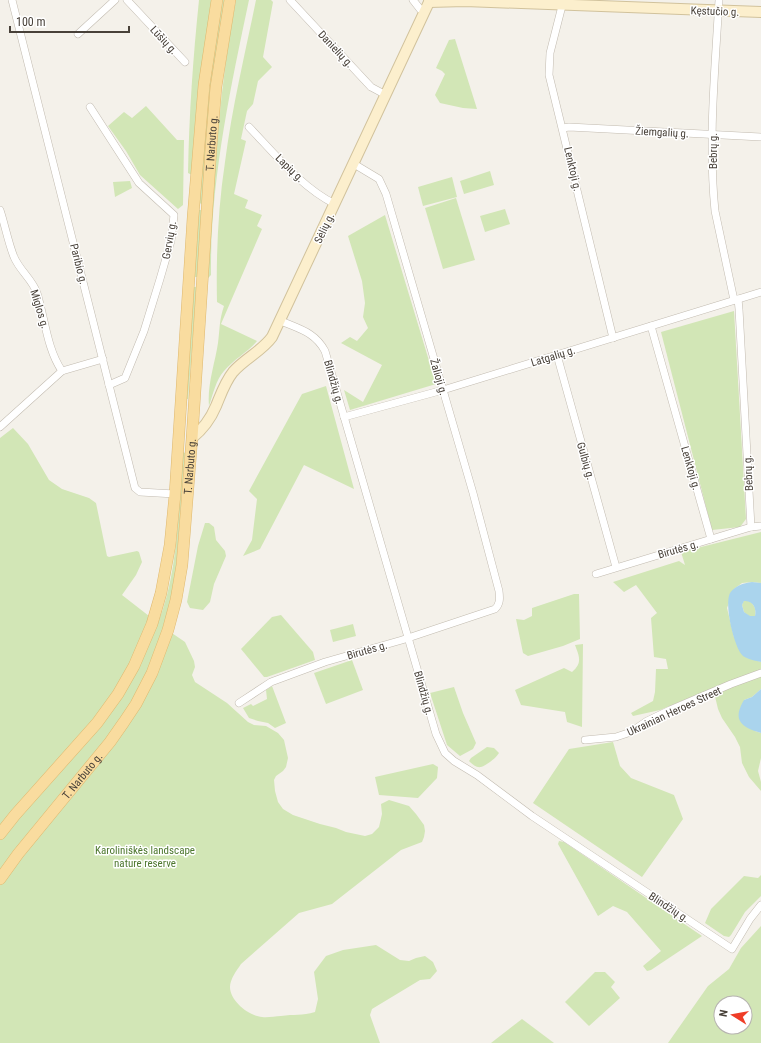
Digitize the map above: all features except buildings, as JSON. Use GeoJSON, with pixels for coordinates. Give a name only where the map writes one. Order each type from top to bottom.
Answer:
{"type":"FeatureCollection","features":[{"type":"Feature","properties":{"kind":"main road","name":"T. Narbuto g."},"geometry":{"type":"LineString","coordinates":[[0,834],[15,815],[97,723],[118,694],[134,666],[152,624],[161,593],[169,552],[175,494],[198,145],[204,85],[217,0]]}},
{"type":"Feature","properties":{"kind":"main road","name":"T. Narbuto g."},"geometry":{"type":"LineString","coordinates":[[0,879],[18,854],[110,742],[136,704],[152,673],[168,630],[176,600],[182,565],[192,438],[216,87],[230,0]]}},
{"type":"Feature","properties":{"kind":"main road","name":"Kęstučio g."},"geometry":{"type":"LineString","coordinates":[[428,4],[461,1],[563,3],[761,12]]}},
{"type":"Feature","properties":{"kind":"main road","name":"Sėlių g."},"geometry":{"type":"LineString","coordinates":[[192,438],[202,429],[215,408],[232,373],[240,365],[267,345],[281,321],[428,4]]}},
{"type":"Feature","properties":{"kind":"main road"},"geometry":{"type":"LineString","coordinates":[[178,449],[186,441],[192,438]]}},
{"type":"Feature","properties":{"kind":"street","name":"Paribio g."},"geometry":{"type":"LineString","coordinates":[[12,0],[135,488],[140,492],[175,494]]}},
{"type":"Feature","properties":{"kind":"street"},"geometry":{"type":"LineString","coordinates":[[78,34],[115,0]]}},
{"type":"Feature","properties":{"kind":"street","name":"Lūšių g."},"geometry":{"type":"LineString","coordinates":[[127,0],[185,62]]}},
{"type":"Feature","properties":{"kind":"street","name":"Danielių g."},"geometry":{"type":"LineString","coordinates":[[290,0],[371,87],[386,95]]}},
{"type":"Feature","properties":{"kind":"street"},"geometry":{"type":"LineString","coordinates":[[413,0],[420,8],[428,4]]}},
{"type":"Feature","properties":{"kind":"street","name":"Bebrų g."},"geometry":{"type":"LineString","coordinates":[[719,0],[713,135],[713,180],[715,211],[739,309],[751,527]]}},
{"type":"Feature","properties":{"kind":"street","name":"Lenktoji g."},"geometry":{"type":"LineString","coordinates":[[563,3],[551,44],[549,62],[551,82],[613,338]]}},
{"type":"Feature","properties":{"kind":"street","name":"Gervių g."},"geometry":{"type":"LineString","coordinates":[[90,107],[139,183],[174,215],[171,241],[144,331],[125,378],[109,385]]}},
{"type":"Feature","properties":{"kind":"street","name":"Lapių g."},"geometry":{"type":"LineString","coordinates":[[249,127],[304,182],[327,200],[335,204]]}},
{"type":"Feature","properties":{"kind":"street","name":"Žiemgalių g."},"geometry":{"type":"LineString","coordinates":[[563,128],[569,127],[761,137]]}},
{"type":"Feature","properties":{"kind":"street","name":"Žalioji g."},"geometry":{"type":"LineString","coordinates":[[354,164],[379,179],[382,184],[473,492],[493,568],[500,599],[499,605]]}},
{"type":"Feature","properties":{"kind":"street","name":"Miglos g."},"geometry":{"type":"LineString","coordinates":[[0,210],[14,257],[20,269],[32,281],[55,360],[62,371]]}},
{"type":"Feature","properties":{"kind":"street","name":"Latgalių g."},"geometry":{"type":"LineString","coordinates":[[344,417],[443,390],[761,292]]}},
{"type":"Feature","properties":{"kind":"street","name":"Blindžių g."},"geometry":{"type":"LineString","coordinates":[[281,321],[315,337],[320,342],[324,351],[436,734],[445,753],[454,761],[477,775],[532,816],[732,949],[750,919],[761,905]]}},
{"type":"Feature","properties":{"kind":"street","name":"Lenktoji g."},"geometry":{"type":"LineString","coordinates":[[651,326],[711,540]]}},
{"type":"Feature","properties":{"kind":"street","name":"Gulbių g."},"geometry":{"type":"LineString","coordinates":[[557,355],[616,567]]}},
{"type":"Feature","properties":{"kind":"street"},"geometry":{"type":"LineString","coordinates":[[0,427],[62,371],[103,359]]}},
{"type":"Feature","properties":{"kind":"street","name":"Birutės g."},"geometry":{"type":"LineString","coordinates":[[596,574],[751,527],[761,526]]}},
{"type":"Feature","properties":{"kind":"street","name":"Birutės g."},"geometry":{"type":"LineString","coordinates":[[239,704],[271,682],[325,662],[408,638],[495,609],[499,605]]}},
{"type":"Feature","properties":{"kind":"street","name":"Ukrainian Heroes Street"},"geometry":{"type":"LineString","coordinates":[[585,740],[616,737],[631,732],[647,721],[670,710],[761,673]]}},
{"type":"Feature","properties":{"kind":"green space"},"geometry":{"type":"Polygon","coordinates":[[[199,0],[213,0],[192,175],[188,173],[189,130],[199,0]]]}},
{"type":"Feature","properties":{"kind":"green space"},"geometry":{"type":"Polygon","coordinates":[[[223,0],[226,0],[202,204],[199,203],[205,127],[214,50],[223,0]]]}},
{"type":"Feature","properties":{"kind":"green space"},"geometry":{"type":"Polygon","coordinates":[[[236,0],[249,0],[222,137],[214,206],[211,275],[208,278],[221,103],[236,0]]]}},
{"type":"Feature","properties":{"kind":"green space"},"geometry":{"type":"Polygon","coordinates":[[[256,0],[271,0],[273,2],[263,57],[272,67],[258,81],[253,104],[247,111],[241,139],[246,141],[234,194],[248,200],[245,208],[262,215],[257,226],[262,229],[221,324],[257,341],[236,359],[221,375],[215,387],[209,406],[210,382],[218,343],[220,320],[224,306],[217,302],[217,249],[223,179],[235,101],[256,0]]]}},
{"type":"Feature","properties":{"kind":"green space"},"geometry":{"type":"Polygon","coordinates":[[[455,39],[477,109],[463,108],[440,103],[435,95],[445,74],[436,68],[449,40],[455,39]]]}},
{"type":"Feature","properties":{"kind":"green space"},"geometry":{"type":"Polygon","coordinates":[[[146,106],[177,140],[184,140],[183,205],[178,209],[140,175],[126,151],[108,126],[124,112],[132,118],[146,106]]]}},
{"type":"Feature","properties":{"kind":"green space"},"geometry":{"type":"Polygon","coordinates":[[[490,171],[494,185],[464,194],[460,181],[490,171]]]}},
{"type":"Feature","properties":{"kind":"green space"},"geometry":{"type":"Polygon","coordinates":[[[452,177],[457,197],[423,206],[418,187],[452,177]]]}},
{"type":"Feature","properties":{"kind":"green space"},"geometry":{"type":"Polygon","coordinates":[[[130,181],[132,188],[115,197],[113,182],[130,181]]]}},
{"type":"Feature","properties":{"kind":"green space"},"geometry":{"type":"Polygon","coordinates":[[[456,198],[475,260],[443,269],[425,208],[456,198]]]}},
{"type":"Feature","properties":{"kind":"green space"},"geometry":{"type":"Polygon","coordinates":[[[505,209],[510,224],[485,232],[480,216],[505,209]]]}},
{"type":"Feature","properties":{"kind":"green space"},"geometry":{"type":"Polygon","coordinates":[[[199,210],[202,210],[197,277],[194,277],[199,210]]]}},
{"type":"Feature","properties":{"kind":"green space"},"geometry":{"type":"Polygon","coordinates":[[[385,215],[436,384],[350,410],[344,390],[363,402],[382,365],[341,343],[350,337],[357,341],[368,328],[363,317],[365,303],[362,281],[348,236],[385,215]]]}},
{"type":"Feature","properties":{"kind":"green space"},"geometry":{"type":"Polygon","coordinates":[[[194,287],[197,287],[188,399],[185,399],[194,287]]]}},
{"type":"Feature","properties":{"kind":"green space"},"geometry":{"type":"Polygon","coordinates":[[[734,311],[746,519],[740,527],[712,530],[661,332],[734,311]]]}},
{"type":"Feature","properties":{"kind":"green space"},"geometry":{"type":"Polygon","coordinates":[[[326,386],[354,489],[304,465],[260,549],[243,556],[252,540],[257,499],[249,491],[302,394],[326,386]]]}},
{"type":"Feature","properties":{"kind":"green space","name":"Karoliniškės landscape nature reserve"},"geometry":{"type":"Polygon","coordinates":[[[13,428],[28,444],[49,480],[62,489],[89,498],[96,503],[107,556],[109,557],[137,551],[139,552],[142,562],[136,575],[122,595],[158,623],[165,603],[174,561],[183,452],[185,453],[176,571],[169,607],[163,627],[185,642],[194,661],[195,667],[192,675],[195,682],[227,703],[248,722],[254,725],[266,726],[278,733],[284,740],[288,758],[286,767],[276,776],[274,780],[278,802],[283,809],[293,815],[320,824],[365,836],[372,834],[379,827],[382,814],[381,804],[389,800],[409,806],[424,825],[425,831],[422,842],[401,850],[332,904],[299,913],[241,964],[230,984],[233,997],[241,1007],[257,1016],[267,1017],[306,1014],[315,1012],[318,999],[314,972],[326,956],[343,950],[376,945],[400,960],[409,961],[425,956],[433,962],[437,971],[430,979],[420,980],[372,1009],[370,1015],[380,1043],[0,1043],[0,438],[13,428]]]}},
{"type":"Feature","properties":{"kind":"green space"},"geometry":{"type":"Polygon","coordinates":[[[205,523],[209,523],[214,527],[216,540],[225,551],[226,556],[214,584],[210,602],[203,610],[190,608],[187,602],[198,546],[205,523]]]}},
{"type":"Feature","properties":{"kind":"green space"},"geometry":{"type":"Polygon","coordinates":[[[761,532],[761,583],[742,583],[734,589],[727,608],[734,637],[758,661],[761,662],[761,689],[752,697],[744,700],[755,731],[761,733],[761,758],[758,771],[761,782],[761,791],[749,777],[742,763],[740,747],[722,718],[718,709],[713,688],[660,710],[633,716],[631,713],[653,701],[656,669],[668,669],[666,659],[654,657],[651,618],[657,613],[636,585],[624,592],[613,582],[679,561],[685,565],[681,552],[761,532]]]}},
{"type":"Feature","properties":{"kind":"green space"},"geometry":{"type":"Polygon","coordinates":[[[574,594],[579,594],[580,639],[563,646],[528,656],[523,653],[516,619],[524,620],[532,616],[532,608],[574,594]]]}},
{"type":"Feature","properties":{"kind":"green space"},"geometry":{"type":"Polygon","coordinates":[[[744,600],[747,600],[754,605],[755,616],[750,617],[744,612],[742,605],[744,600]]]}},
{"type":"Feature","properties":{"kind":"green space"},"geometry":{"type":"Polygon","coordinates":[[[281,615],[313,652],[315,660],[264,677],[241,649],[272,617],[281,615]]]}},
{"type":"Feature","properties":{"kind":"green space"},"geometry":{"type":"Polygon","coordinates":[[[353,624],[356,636],[333,642],[330,630],[353,624]]]}},
{"type":"Feature","properties":{"kind":"green space"},"geometry":{"type":"Polygon","coordinates":[[[583,644],[582,727],[567,722],[565,712],[521,705],[515,690],[564,668],[572,672],[578,666],[579,662],[579,656],[575,645],[583,644]]]}},
{"type":"Feature","properties":{"kind":"green space"},"geometry":{"type":"Polygon","coordinates":[[[352,660],[363,690],[326,704],[314,673],[352,660]]]}},
{"type":"Feature","properties":{"kind":"green space"},"geometry":{"type":"Polygon","coordinates":[[[272,686],[286,723],[275,728],[268,723],[249,718],[243,708],[251,704],[253,706],[267,699],[266,690],[272,686]]]}},
{"type":"Feature","properties":{"kind":"green space"},"geometry":{"type":"Polygon","coordinates":[[[454,687],[476,743],[473,749],[460,756],[447,745],[430,693],[454,687]]]}},
{"type":"Feature","properties":{"kind":"green space"},"geometry":{"type":"Polygon","coordinates":[[[613,742],[620,766],[631,778],[674,795],[683,819],[642,877],[533,803],[569,749],[613,742]]]}},
{"type":"Feature","properties":{"kind":"green space"},"geometry":{"type":"Polygon","coordinates":[[[487,747],[494,748],[499,753],[496,757],[483,766],[474,766],[469,761],[471,758],[487,747]]]}},
{"type":"Feature","properties":{"kind":"green space"},"geometry":{"type":"Polygon","coordinates":[[[433,764],[438,767],[437,778],[418,798],[379,795],[375,777],[433,764]]]}},
{"type":"Feature","properties":{"kind":"green space"},"geometry":{"type":"Polygon","coordinates":[[[559,841],[564,842],[702,936],[651,970],[647,971],[643,966],[661,951],[627,912],[613,906],[598,916],[558,844],[559,841]]]}},
{"type":"Feature","properties":{"kind":"green space"},"geometry":{"type":"Polygon","coordinates":[[[761,875],[761,896],[745,912],[729,937],[724,936],[705,923],[711,909],[744,876],[758,878],[761,875]]]}},
{"type":"Feature","properties":{"kind":"green space"},"geometry":{"type":"Polygon","coordinates":[[[761,926],[761,1043],[668,1043],[708,986],[729,969],[741,948],[761,926]]]}},
{"type":"Feature","properties":{"kind":"green space"},"geometry":{"type":"Polygon","coordinates":[[[595,972],[605,972],[615,982],[611,987],[620,998],[589,1026],[565,1002],[595,972]]]}},
{"type":"Feature","properties":{"kind":"green space"},"geometry":{"type":"Polygon","coordinates":[[[522,1019],[554,1043],[491,1043],[522,1019]]]}},
{"type":"Feature","properties":{"kind":"water"},"geometry":{"type":"Polygon","coordinates":[[[752,582],[761,583],[761,662],[743,656],[736,644],[729,616],[728,599],[730,593],[742,584],[752,582]],[[744,601],[742,605],[744,612],[750,616],[755,616],[754,606],[752,603],[744,601]]]}},
{"type":"Feature","properties":{"kind":"water"},"geometry":{"type":"Polygon","coordinates":[[[761,689],[761,733],[748,728],[740,722],[739,713],[740,707],[744,700],[752,697],[761,689]]]}}]}
